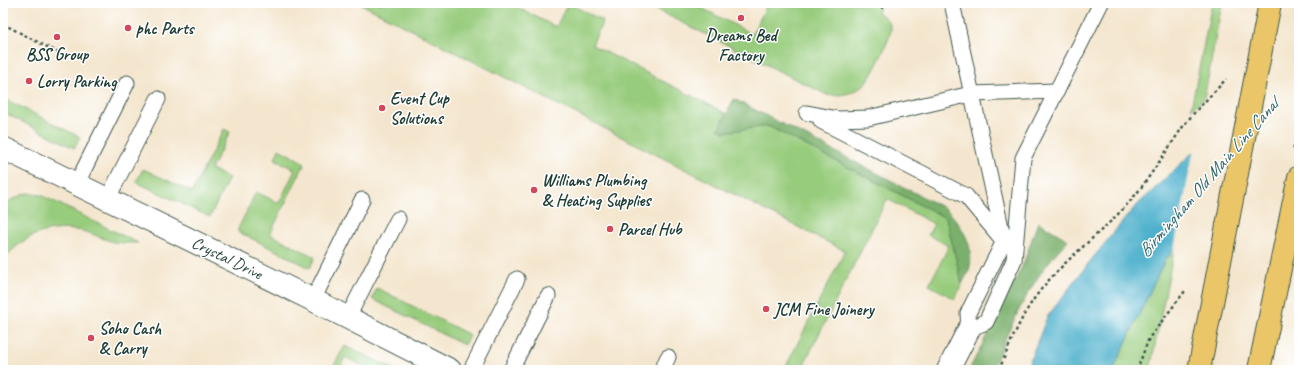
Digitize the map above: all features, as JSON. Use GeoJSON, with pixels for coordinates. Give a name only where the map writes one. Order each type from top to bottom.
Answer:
{"type":"FeatureCollection","features":[{"type":"Feature","properties":{"kind":"highway"},"geometry":{"type":"LineString","coordinates":[[1199,370],[1270,3]]}},
{"type":"Feature","properties":{"kind":"highway"},"geometry":{"type":"LineString","coordinates":[[1259,370],[1299,177]]}},
{"type":"Feature","properties":{"kind":"street","name":"Crystal Drive"},"geometry":{"type":"LineString","coordinates":[[4,152],[76,185],[348,317],[450,370]]}},
{"type":"Feature","properties":{"kind":"street"},"geometry":{"type":"LineString","coordinates":[[948,370],[969,329]]}},
{"type":"Feature","properties":{"kind":"lane"},"geometry":{"type":"LineString","coordinates":[[952,3],[1004,242],[968,313],[969,329],[986,322],[1014,260],[1023,158],[1101,3]]}},
{"type":"Feature","properties":{"kind":"lane"},"geometry":{"type":"LineString","coordinates":[[76,185],[127,82]]}},
{"type":"Feature","properties":{"kind":"lane"},"geometry":{"type":"LineString","coordinates":[[1004,242],[966,196],[806,113],[838,119],[868,118],[972,94],[1057,91]]}},
{"type":"Feature","properties":{"kind":"lane"},"geometry":{"type":"LineString","coordinates":[[107,200],[158,99]]}},
{"type":"Feature","properties":{"kind":"lane"},"geometry":{"type":"LineString","coordinates":[[313,300],[362,200]]}},
{"type":"Feature","properties":{"kind":"lane"},"geometry":{"type":"LineString","coordinates":[[348,317],[398,219]]}},
{"type":"Feature","properties":{"kind":"lane"},"geometry":{"type":"LineString","coordinates":[[471,370],[516,279]]}},
{"type":"Feature","properties":{"kind":"lane"},"geometry":{"type":"LineString","coordinates":[[511,370],[548,296]]}},
{"type":"Feature","properties":{"kind":"path"},"geometry":{"type":"LineString","coordinates":[[882,9],[885,3]]}},
{"type":"Feature","properties":{"kind":"path"},"geometry":{"type":"LineString","coordinates":[[3,24],[63,55]]}},
{"type":"Feature","properties":{"kind":"path"},"geometry":{"type":"LineString","coordinates":[[999,370],[1008,347],[1024,315],[1042,287],[1065,263],[1098,234],[1136,194],[1183,127],[1231,74]]}},
{"type":"Feature","properties":{"kind":"green space"},"geometry":{"type":"Polygon","coordinates":[[[359,3],[509,3],[556,27],[568,3],[603,21],[592,45],[727,114],[719,129],[724,132],[768,126],[946,218],[962,284],[955,299],[929,285],[949,246],[928,235],[934,224],[887,199],[801,370],[784,370],[845,251],[359,3]]]}},
{"type":"Feature","properties":{"kind":"green space"},"geometry":{"type":"Polygon","coordinates":[[[692,3],[752,34],[768,3],[879,3],[881,4],[877,12],[888,21],[891,32],[886,46],[871,76],[865,84],[850,93],[827,95],[645,4],[692,3]]]}},
{"type":"Feature","properties":{"kind":"green space"},"geometry":{"type":"Polygon","coordinates":[[[1212,3],[1222,3],[1204,99],[1191,109],[1212,3]]]}},
{"type":"Feature","properties":{"kind":"green space"},"geometry":{"type":"Polygon","coordinates":[[[3,98],[80,137],[74,148],[3,112],[3,98]]]}},
{"type":"Feature","properties":{"kind":"green space"},"geometry":{"type":"Polygon","coordinates":[[[734,99],[946,209],[957,221],[965,235],[970,250],[971,258],[969,268],[962,284],[946,218],[768,126],[724,132],[719,129],[734,99]]]}},
{"type":"Feature","properties":{"kind":"green space"},"geometry":{"type":"Polygon","coordinates":[[[224,129],[230,132],[211,169],[229,178],[210,217],[136,182],[143,169],[192,192],[224,129]]]}},
{"type":"Feature","properties":{"kind":"green space"},"geometry":{"type":"Polygon","coordinates":[[[279,149],[305,163],[270,234],[315,257],[310,268],[237,231],[256,192],[279,203],[295,170],[275,159],[279,149]]]}},
{"type":"Feature","properties":{"kind":"green space"},"geometry":{"type":"Polygon","coordinates":[[[27,193],[41,195],[138,243],[113,242],[82,231],[58,229],[28,238],[11,251],[3,260],[3,209],[11,200],[27,193]]]}},
{"type":"Feature","properties":{"kind":"green space"},"geometry":{"type":"Polygon","coordinates":[[[1038,222],[1068,240],[1043,270],[1033,285],[1015,318],[992,370],[969,370],[1022,267],[1038,222]]]}},
{"type":"Feature","properties":{"kind":"green space"},"geometry":{"type":"Polygon","coordinates":[[[1174,250],[1150,370],[1113,370],[1165,260],[1174,250]]]}},
{"type":"Feature","properties":{"kind":"green space"},"geometry":{"type":"Polygon","coordinates":[[[377,288],[470,335],[464,345],[372,299],[377,288]]]}},
{"type":"Feature","properties":{"kind":"green space"},"geometry":{"type":"Polygon","coordinates":[[[345,346],[396,370],[370,370],[345,357],[339,370],[331,370],[345,346]]]}},
{"type":"Feature","properties":{"kind":"water","name":"Birmingham Old Main Line Canal"},"geometry":{"type":"Polygon","coordinates":[[[1211,135],[1216,203],[1165,260],[1113,370],[1026,370],[1047,317],[1087,265],[1132,210],[1211,135]]]}},
{"type":"Feature","properties":{"kind":"pier"},"geometry":{"type":"Polygon","coordinates":[[[1299,25],[1299,122],[1218,204],[1173,254],[1194,149],[1209,134],[1299,25]]]}},
{"type":"Feature","properties":{"kind":"place","name":"Dreams Bed Factory"},"geometry":{"type":"Point","coordinates":[741,18]}},
{"type":"Feature","properties":{"kind":"place","name":"phc Parts"},"geometry":{"type":"Point","coordinates":[128,28]}},
{"type":"Feature","properties":{"kind":"place","name":"BSS Group"},"geometry":{"type":"Point","coordinates":[57,37]}},
{"type":"Feature","properties":{"kind":"place","name":"Lorry Parking"},"geometry":{"type":"Point","coordinates":[29,81]}},
{"type":"Feature","properties":{"kind":"place","name":"Event Cup Solutions"},"geometry":{"type":"Point","coordinates":[382,108]}},
{"type":"Feature","properties":{"kind":"place","name":"Williams Plumbing & Heating Supplies"},"geometry":{"type":"Point","coordinates":[534,190]}},
{"type":"Feature","properties":{"kind":"place","name":"Parcel Hub"},"geometry":{"type":"Point","coordinates":[610,229]}},
{"type":"Feature","properties":{"kind":"place","name":"JCM Fine Joinery"},"geometry":{"type":"Point","coordinates":[766,309]}},
{"type":"Feature","properties":{"kind":"place","name":"Soho Cash & Carry"},"geometry":{"type":"Point","coordinates":[91,338]}}]}
